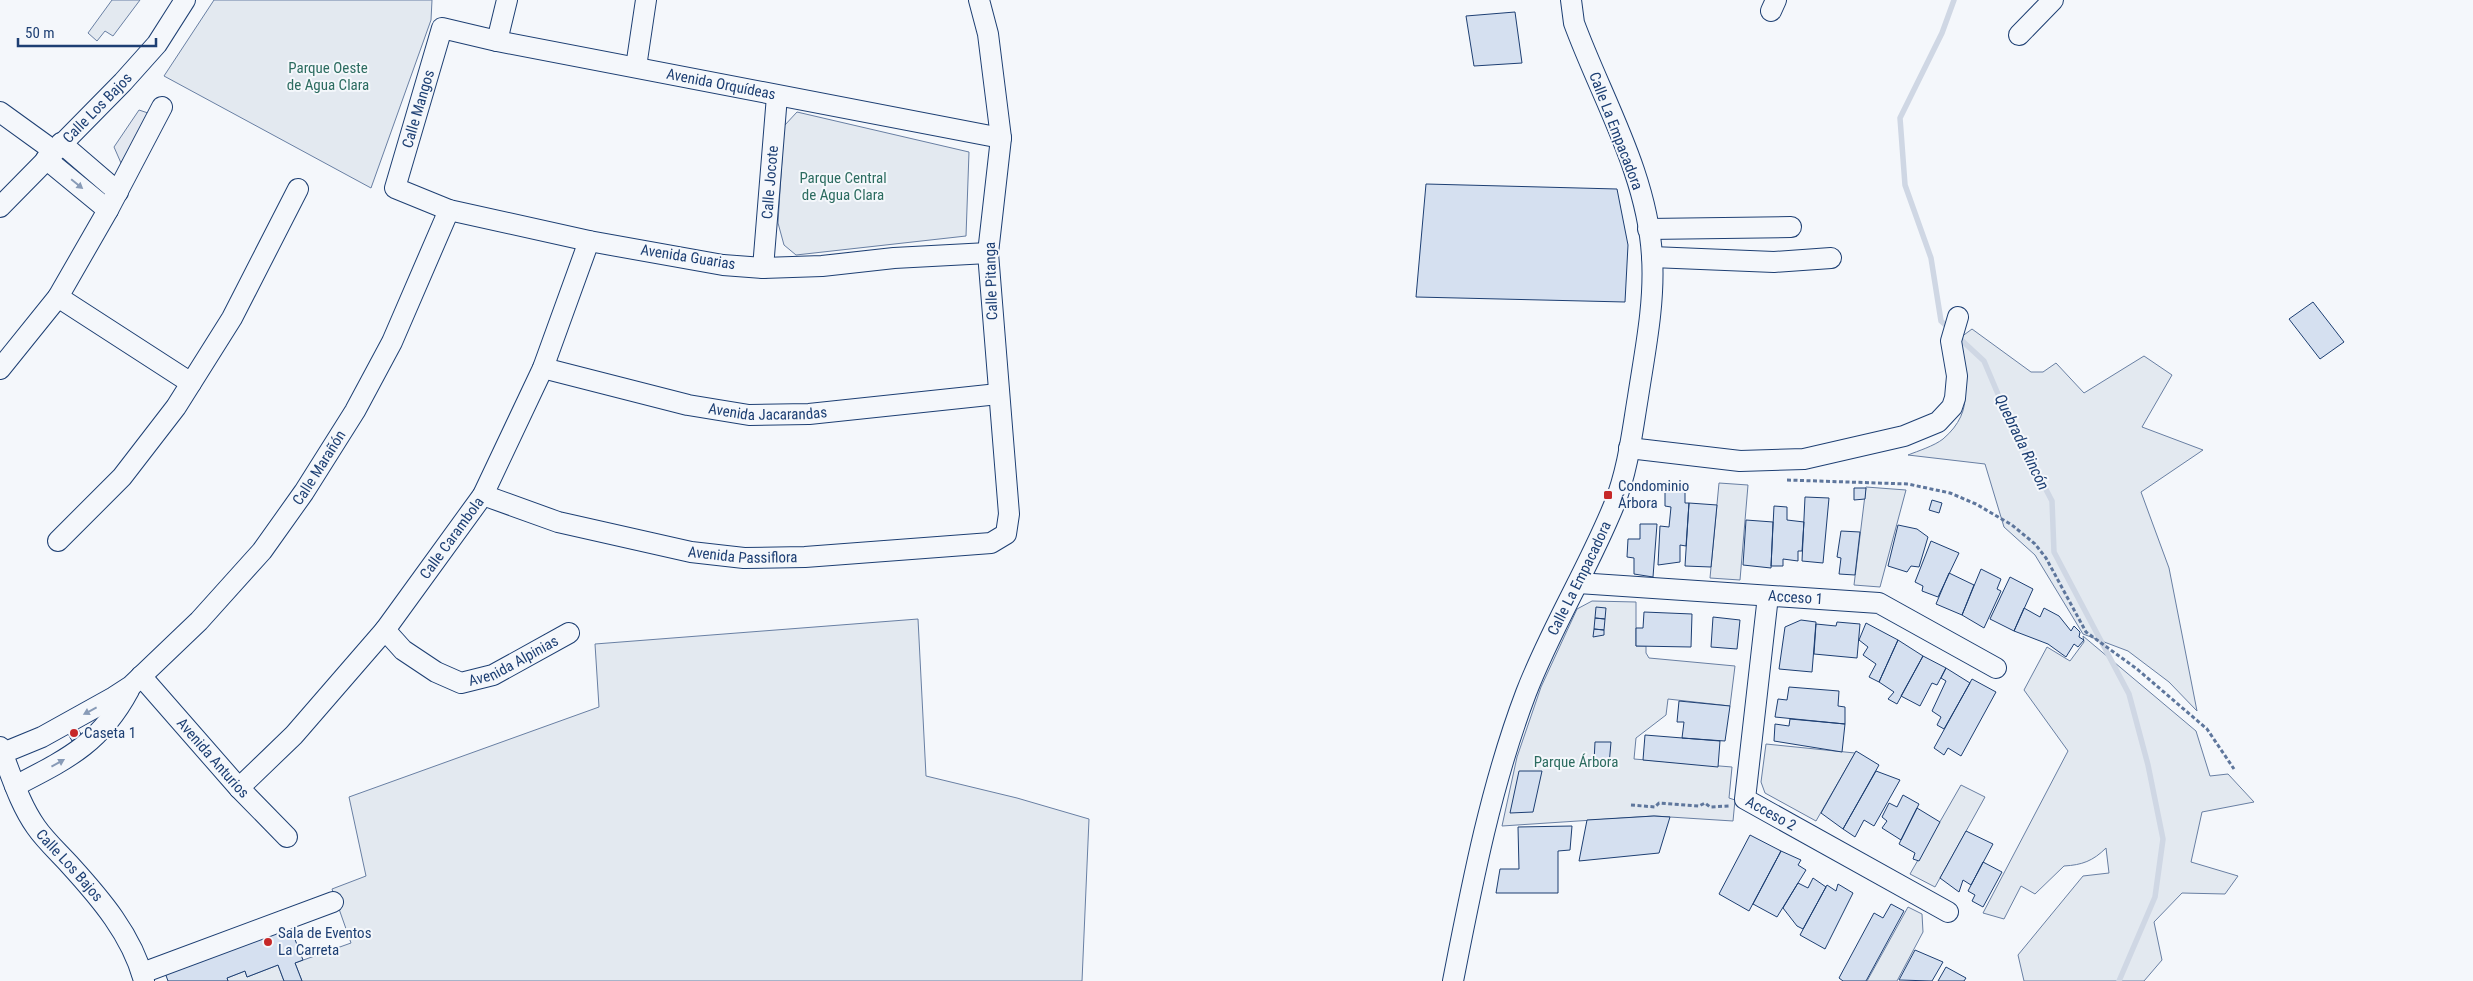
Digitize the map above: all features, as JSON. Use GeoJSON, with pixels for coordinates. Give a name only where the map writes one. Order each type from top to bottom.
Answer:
{"type":"FeatureCollection","features":[{"type":"Feature","properties":{"kind":"street","name":"Calle Los Bajos"},"geometry":{"type":"LineString","coordinates":[[0,207],[123,82],[151,50],[185,0]]}},
{"type":"Feature","properties":{"kind":"street"},"geometry":{"type":"LineString","coordinates":[[497,41],[507,0]]}},
{"type":"Feature","properties":{"kind":"street"},"geometry":{"type":"LineString","coordinates":[[636,67],[646,0]]}},
{"type":"Feature","properties":{"kind":"street","name":"Calle Pitanga"},"geometry":{"type":"LineString","coordinates":[[979,0],[989,43],[1000,138],[988,253],[1009,514],[1006,534]]}},
{"type":"Feature","properties":{"kind":"street","name":"Calle La Empacadora"},"geometry":{"type":"LineString","coordinates":[[1452,981],[1485,832],[1510,742],[1542,656],[1614,504],[1630,448],[1648,325],[1652,256],[1643,202],[1628,154],[1576,29],[1571,0]]}},
{"type":"Feature","properties":{"kind":"street"},"geometry":{"type":"LineString","coordinates":[[2019,35],[2053,0]]}},
{"type":"Feature","properties":{"kind":"street","name":"Avenida Orquídeas"},"geometry":{"type":"LineString","coordinates":[[442,28],[497,41],[1000,138]]}},
{"type":"Feature","properties":{"kind":"street","name":"Calle Mangos"},"geometry":{"type":"LineString","coordinates":[[395,188],[442,28]]}},
{"type":"Feature","properties":{"kind":"street","name":"Calle Jocote"},"geometry":{"type":"LineString","coordinates":[[763,268],[777,96]]}},
{"type":"Feature","properties":{"kind":"street"},"geometry":{"type":"LineString","coordinates":[[0,368],[58,297],[118,192],[162,107]]}},
{"type":"Feature","properties":{"kind":"street"},"geometry":{"type":"LineString","coordinates":[[0,112],[53,151],[118,192]]}},
{"type":"Feature","properties":{"kind":"street"},"geometry":{"type":"LineString","coordinates":[[53,151],[108,210]]}},
{"type":"Feature","properties":{"kind":"street","name":"Avenida Guarias"},"geometry":{"type":"LineString","coordinates":[[395,188],[449,210],[589,240],[723,265],[763,268],[822,266],[894,258],[988,253]]}},
{"type":"Feature","properties":{"kind":"street"},"geometry":{"type":"LineString","coordinates":[[58,541],[122,476],[191,383],[232,318],[298,190]]}},
{"type":"Feature","properties":{"kind":"street","name":"Calle Marañón"},"geometry":{"type":"LineString","coordinates":[[1,750],[42,736],[114,697],[136,681],[174,647],[262,550],[304,492],[355,411],[392,342],[449,210]]}},
{"type":"Feature","properties":{"kind":"street"},"geometry":{"type":"LineString","coordinates":[[1648,230],[1792,227]]}},
{"type":"Feature","properties":{"kind":"street","name":"Calle Carambola"},"geometry":{"type":"LineString","coordinates":[[238,788],[294,735],[385,630],[483,495],[543,368],[589,240]]}},
{"type":"Feature","properties":{"kind":"street"},"geometry":{"type":"LineString","coordinates":[[1652,256],[1774,262],[1832,258]]}},
{"type":"Feature","properties":{"kind":"street"},"geometry":{"type":"LineString","coordinates":[[58,297],[191,383]]}},
{"type":"Feature","properties":{"kind":"street"},"geometry":{"type":"LineString","coordinates":[[1630,448],[1740,461],[1804,459],[1904,436],[1938,422],[1952,407],[1955,398],[1957,376],[1951,341],[1958,317]]}},
{"type":"Feature","properties":{"kind":"street","name":"Avenida Jacarandas"},"geometry":{"type":"LineString","coordinates":[[543,368],[688,405],[749,415],[809,414],[998,394]]}},
{"type":"Feature","properties":{"kind":"street","name":"Avenida Passiflora"},"geometry":{"type":"LineString","coordinates":[[483,495],[558,522],[690,552],[744,558],[805,557],[991,543],[1006,534]]}},
{"type":"Feature","properties":{"kind":"street","name":"Acceso 1"},"geometry":{"type":"LineString","coordinates":[[1578,583],[1879,603],[1996,668]]}},
{"type":"Feature","properties":{"kind":"street","name":"Acceso 2"},"geometry":{"type":"LineString","coordinates":[[1768,596],[1746,799],[1948,912]]}},
{"type":"Feature","properties":{"kind":"street","name":"Avenida Alpinias"},"geometry":{"type":"LineString","coordinates":[[385,630],[403,650],[436,672],[461,683],[493,675],[569,633]]}},
{"type":"Feature","properties":{"kind":"street","name":"Calle Marañón"},"geometry":{"type":"LineString","coordinates":[[8,778],[76,753],[103,730],[136,681]]}},
{"type":"Feature","properties":{"kind":"street","name":"Avenida Anturios"},"geometry":{"type":"LineString","coordinates":[[136,681],[287,837]]}},
{"type":"Feature","properties":{"kind":"street","name":"Calle Los Bajos"},"geometry":{"type":"LineString","coordinates":[[1,750],[8,778],[26,813],[37,829],[91,888],[112,915],[130,945],[143,977]]}},
{"type":"Feature","properties":{"kind":"street"},"geometry":{"type":"LineString","coordinates":[[143,977],[333,902]]}},
{"type":"Feature","properties":{"kind":"path"},"geometry":{"type":"LineString","coordinates":[[1784,480],[1908,484],[1950,493],[1976,504],[2012,525],[2035,544],[2046,558],[2086,632],[2137,669],[2207,729],[2234,769]]}},
{"type":"Feature","properties":{"kind":"path"},"geometry":{"type":"LineString","coordinates":[[1631,805],[1656,807],[1659,803],[1699,806],[1705,803],[1710,806],[1735,806]]}},
{"type":"Feature","properties":{"kind":"green space"},"geometry":{"type":"Polygon","coordinates":[[[112,0],[140,0],[113,36],[105,31],[97,41],[88,33],[112,0]]]}},
{"type":"Feature","properties":{"kind":"green space","name":"Parque Oeste de Agua Clara"},"geometry":{"type":"Polygon","coordinates":[[[214,0],[432,0],[431,20],[371,188],[164,76],[214,0]]]}},
{"type":"Feature","properties":{"kind":"green space","name":"Parque Central de Agua Clara"},"geometry":{"type":"Polygon","coordinates":[[[797,112],[969,152],[966,236],[796,255],[784,245],[778,223],[784,126],[797,112]]]}},
{"type":"Feature","properties":{"kind":"green space"},"geometry":{"type":"Polygon","coordinates":[[[1972,329],[2031,372],[2043,372],[2056,363],[2084,393],[2144,356],[2172,375],[2142,427],[2203,450],[2141,492],[2169,568],[2197,711],[2169,682],[2128,651],[2083,634],[2035,555],[2004,527],[1985,464],[1908,455],[1943,439],[1954,428],[1961,417],[1965,394],[1964,382],[1953,343],[1972,329]]]}},
{"type":"Feature","properties":{"kind":"green space"},"geometry":{"type":"Polygon","coordinates":[[[1719,483],[1748,485],[1740,580],[1710,578],[1719,483]]]}},
{"type":"Feature","properties":{"kind":"green space"},"geometry":{"type":"Polygon","coordinates":[[[1866,487],[1906,490],[1880,587],[1854,585],[1866,487]]]}},
{"type":"Feature","properties":{"kind":"green space","name":"Parque Árbora"},"geometry":{"type":"Polygon","coordinates":[[[1592,601],[1636,602],[1636,646],[1646,646],[1646,653],[1649,658],[1735,666],[1730,706],[1668,699],[1666,715],[1636,738],[1634,759],[1732,767],[1729,798],[1735,800],[1733,821],[1654,816],[1502,826],[1517,757],[1541,687],[1577,609],[1592,601]]]}},
{"type":"Feature","properties":{"kind":"green space"},"geometry":{"type":"Polygon","coordinates":[[[918,619],[926,776],[1017,798],[1089,819],[1082,981],[302,981],[295,963],[351,943],[332,889],[366,876],[349,797],[599,707],[595,644],[918,619]]]}},
{"type":"Feature","properties":{"kind":"green space"},"geometry":{"type":"Polygon","coordinates":[[[2083,636],[2196,731],[2210,776],[2228,774],[2254,802],[2202,812],[2191,862],[2238,876],[2225,894],[2182,893],[2154,922],[2162,960],[2144,981],[2024,981],[2018,955],[2083,876],[2109,873],[2106,848],[2087,861],[2076,865],[2064,866],[2035,894],[2021,886],[2004,919],[1983,913],[2068,751],[2024,690],[2047,647],[2070,661],[2084,642],[2083,636]]]}},
{"type":"Feature","properties":{"kind":"green space"},"geometry":{"type":"Polygon","coordinates":[[[1766,744],[1855,753],[1816,821],[1765,793],[1761,782],[1766,744]]]}},
{"type":"Feature","properties":{"kind":"green space"},"geometry":{"type":"Polygon","coordinates":[[[1961,785],[1985,797],[1935,887],[1910,874],[1961,785]]]}},
{"type":"Feature","properties":{"kind":"green space"},"geometry":{"type":"Polygon","coordinates":[[[1908,907],[1922,914],[1923,932],[1897,981],[1867,981],[1908,907]]]}},
{"type":"Feature","properties":{"kind":"green space"},"geometry":{"type":"Polygon","coordinates":[[[278,965],[284,981],[228,981],[227,978],[245,971],[247,977],[278,965]]]}},
{"type":"Feature","properties":{"kind":"shaded area"},"geometry":{"type":"Polygon","coordinates":[[[139,110],[151,114],[121,163],[114,147],[139,110]]]}},
{"type":"Feature","properties":{"kind":"building"},"geometry":{"type":"Polygon","coordinates":[[[1515,12],[1522,63],[1474,66],[1466,16],[1515,12]]]}},
{"type":"Feature","properties":{"kind":"building"},"geometry":{"type":"Polygon","coordinates":[[[1426,184],[1617,189],[1628,245],[1625,302],[1416,297],[1426,184]]]}},
{"type":"Feature","properties":{"kind":"building"},"geometry":{"type":"Polygon","coordinates":[[[2313,302],[2344,342],[2320,359],[2289,319],[2313,302]]]}},
{"type":"Feature","properties":{"kind":"building"},"geometry":{"type":"Polygon","coordinates":[[[1685,488],[1685,503],[1689,503],[1686,546],[1680,545],[1680,562],[1658,565],[1660,526],[1669,527],[1671,507],[1665,506],[1665,490],[1685,488]]]}},
{"type":"Feature","properties":{"kind":"building"},"geometry":{"type":"Polygon","coordinates":[[[1854,488],[1866,488],[1865,499],[1854,500],[1854,488]]]}},
{"type":"Feature","properties":{"kind":"building"},"geometry":{"type":"Polygon","coordinates":[[[1805,497],[1829,498],[1823,563],[1802,561],[1805,497]]]}},
{"type":"Feature","properties":{"kind":"building"},"geometry":{"type":"Polygon","coordinates":[[[1932,500],[1942,503],[1939,513],[1929,510],[1932,500]]]}},
{"type":"Feature","properties":{"kind":"building"},"geometry":{"type":"Polygon","coordinates":[[[1689,503],[1717,505],[1711,567],[1685,566],[1689,503]]]}},
{"type":"Feature","properties":{"kind":"building"},"geometry":{"type":"Polygon","coordinates":[[[1774,506],[1787,507],[1787,520],[1804,522],[1802,551],[1798,551],[1798,561],[1783,559],[1783,566],[1771,566],[1774,506]]]}},
{"type":"Feature","properties":{"kind":"building"},"geometry":{"type":"Polygon","coordinates":[[[1746,520],[1773,522],[1771,568],[1743,565],[1746,520]]]}},
{"type":"Feature","properties":{"kind":"building"},"geometry":{"type":"Polygon","coordinates":[[[1640,524],[1657,524],[1653,577],[1634,574],[1634,558],[1627,557],[1628,539],[1640,539],[1640,524]]]}},
{"type":"Feature","properties":{"kind":"building"},"geometry":{"type":"Polygon","coordinates":[[[1898,525],[1917,529],[1928,537],[1919,567],[1911,566],[1907,572],[1888,566],[1898,525]]]}},
{"type":"Feature","properties":{"kind":"building"},"geometry":{"type":"Polygon","coordinates":[[[1841,531],[1860,532],[1855,575],[1839,574],[1841,558],[1837,557],[1841,531]]]}},
{"type":"Feature","properties":{"kind":"building"},"geometry":{"type":"Polygon","coordinates":[[[1931,541],[1959,553],[1938,597],[1922,591],[1923,586],[1915,582],[1931,541]]]}},
{"type":"Feature","properties":{"kind":"building"},"geometry":{"type":"Polygon","coordinates":[[[1981,569],[2001,579],[1997,589],[2001,591],[1984,628],[1962,615],[1981,569]]]}},
{"type":"Feature","properties":{"kind":"building"},"geometry":{"type":"Polygon","coordinates":[[[1949,573],[1974,585],[1962,615],[1936,604],[1949,573]]]}},
{"type":"Feature","properties":{"kind":"building"},"geometry":{"type":"Polygon","coordinates":[[[2010,577],[2033,589],[2014,631],[1990,619],[2010,577]]]}},
{"type":"Feature","properties":{"kind":"building"},"geometry":{"type":"Polygon","coordinates":[[[1596,607],[1606,608],[1605,619],[1595,618],[1596,607]]]}},
{"type":"Feature","properties":{"kind":"building"},"geometry":{"type":"Polygon","coordinates":[[[2024,608],[2040,617],[2044,608],[2059,616],[2071,631],[2074,626],[2080,632],[2079,637],[2084,640],[2078,647],[2074,644],[2066,657],[2048,644],[2014,631],[2024,608]]]}},
{"type":"Feature","properties":{"kind":"building"},"geometry":{"type":"Polygon","coordinates":[[[1644,612],[1692,614],[1691,647],[1636,646],[1636,628],[1643,628],[1644,612]]]}},
{"type":"Feature","properties":{"kind":"building"},"geometry":{"type":"Polygon","coordinates":[[[1713,617],[1740,620],[1737,649],[1711,647],[1713,617]]]}},
{"type":"Feature","properties":{"kind":"building"},"geometry":{"type":"Polygon","coordinates":[[[1595,618],[1605,619],[1604,630],[1594,629],[1595,618]]]}},
{"type":"Feature","properties":{"kind":"building"},"geometry":{"type":"Polygon","coordinates":[[[1801,620],[1816,622],[1812,672],[1779,669],[1785,627],[1801,620]]]}},
{"type":"Feature","properties":{"kind":"building"},"geometry":{"type":"Polygon","coordinates":[[[1837,622],[1860,624],[1857,658],[1814,654],[1816,624],[1836,626],[1837,622]]]}},
{"type":"Feature","properties":{"kind":"building"},"geometry":{"type":"Polygon","coordinates":[[[1866,623],[1898,640],[1879,682],[1869,677],[1876,664],[1863,655],[1868,647],[1859,640],[1866,623]]]}},
{"type":"Feature","properties":{"kind":"building"},"geometry":{"type":"Polygon","coordinates":[[[1594,629],[1604,630],[1604,635],[1593,637],[1594,629]]]}},
{"type":"Feature","properties":{"kind":"building"},"geometry":{"type":"Polygon","coordinates":[[[1898,640],[1923,656],[1897,704],[1888,699],[1894,692],[1879,682],[1898,640]]]}},
{"type":"Feature","properties":{"kind":"building"},"geometry":{"type":"Polygon","coordinates":[[[1923,656],[1946,668],[1937,685],[1932,683],[1920,706],[1901,696],[1923,656]]]}},
{"type":"Feature","properties":{"kind":"building"},"geometry":{"type":"Polygon","coordinates":[[[1946,668],[1970,683],[1944,729],[1937,725],[1941,717],[1932,711],[1946,681],[1941,678],[1946,668]]]}},
{"type":"Feature","properties":{"kind":"building"},"geometry":{"type":"Polygon","coordinates":[[[1972,679],[1996,692],[1961,756],[1948,748],[1944,755],[1934,748],[1972,679]]]}},
{"type":"Feature","properties":{"kind":"building"},"geometry":{"type":"Polygon","coordinates":[[[1789,687],[1839,691],[1838,706],[1845,707],[1845,724],[1775,717],[1778,699],[1787,700],[1789,687]]]}},
{"type":"Feature","properties":{"kind":"building"},"geometry":{"type":"Polygon","coordinates":[[[1679,701],[1730,706],[1725,741],[1682,738],[1684,722],[1677,722],[1679,701]]]}},
{"type":"Feature","properties":{"kind":"building"},"geometry":{"type":"Polygon","coordinates":[[[1790,719],[1845,724],[1842,752],[1774,741],[1775,724],[1789,726],[1790,719]]]}},
{"type":"Feature","properties":{"kind":"building","name":"Caseta 1"},"geometry":{"type":"Polygon","coordinates":[[[76,725],[82,736],[72,741],[66,730],[76,725]]]}},
{"type":"Feature","properties":{"kind":"building"},"geometry":{"type":"Polygon","coordinates":[[[1645,735],[1720,741],[1718,767],[1643,760],[1645,735]]]}},
{"type":"Feature","properties":{"kind":"building"},"geometry":{"type":"Polygon","coordinates":[[[1595,742],[1611,742],[1609,765],[1594,762],[1595,742]]]}},
{"type":"Feature","properties":{"kind":"building"},"geometry":{"type":"Polygon","coordinates":[[[1856,751],[1879,765],[1843,829],[1821,813],[1856,751]]]}},
{"type":"Feature","properties":{"kind":"building"},"geometry":{"type":"Polygon","coordinates":[[[1519,771],[1542,771],[1533,812],[1510,813],[1519,771]]]}},
{"type":"Feature","properties":{"kind":"building"},"geometry":{"type":"Polygon","coordinates":[[[1876,771],[1900,780],[1874,826],[1864,820],[1855,837],[1843,829],[1876,771]]]}},
{"type":"Feature","properties":{"kind":"building"},"geometry":{"type":"Polygon","coordinates":[[[1903,795],[1919,804],[1901,840],[1882,828],[1887,821],[1882,817],[1889,803],[1897,807],[1903,795]]]}},
{"type":"Feature","properties":{"kind":"building"},"geometry":{"type":"Polygon","coordinates":[[[1917,808],[1940,822],[1919,861],[1913,859],[1915,853],[1899,844],[1917,808]]]}},
{"type":"Feature","properties":{"kind":"building"},"geometry":{"type":"Polygon","coordinates":[[[1654,816],[1670,817],[1659,853],[1579,861],[1587,820],[1654,816]]]}},
{"type":"Feature","properties":{"kind":"building"},"geometry":{"type":"Polygon","coordinates":[[[1572,826],[1570,850],[1558,851],[1558,893],[1496,893],[1500,869],[1519,869],[1518,827],[1572,826]]]}},
{"type":"Feature","properties":{"kind":"building"},"geometry":{"type":"Polygon","coordinates":[[[1966,831],[1993,844],[1971,885],[1963,880],[1959,892],[1940,878],[1966,831]]]}},
{"type":"Feature","properties":{"kind":"building"},"geometry":{"type":"Polygon","coordinates":[[[1750,835],[1781,851],[1749,911],[1719,894],[1750,835]]]}},
{"type":"Feature","properties":{"kind":"building"},"geometry":{"type":"Polygon","coordinates":[[[1781,851],[1801,860],[1798,865],[1806,870],[1777,917],[1753,904],[1781,851]]]}},
{"type":"Feature","properties":{"kind":"building"},"geometry":{"type":"Polygon","coordinates":[[[1983,862],[2002,872],[1983,907],[1972,901],[1975,895],[1968,891],[1983,862]]]}},
{"type":"Feature","properties":{"kind":"building"},"geometry":{"type":"Polygon","coordinates":[[[1813,878],[1826,887],[1803,929],[1797,926],[1783,908],[1798,883],[1808,888],[1813,878]]]}},
{"type":"Feature","properties":{"kind":"building"},"geometry":{"type":"Polygon","coordinates":[[[1838,884],[1853,893],[1825,949],[1800,935],[1827,885],[1836,891],[1838,884]]]}},
{"type":"Feature","properties":{"kind":"building"},"geometry":{"type":"Polygon","coordinates":[[[1891,904],[1904,911],[1866,981],[1843,981],[1839,978],[1874,913],[1883,918],[1891,904]]]}},
{"type":"Feature","properties":{"kind":"building","name":"Sala de Eventos La Carreta"},"geometry":{"type":"Polygon","coordinates":[[[289,924],[303,960],[295,963],[302,981],[284,981],[278,965],[247,977],[245,971],[227,978],[228,981],[168,981],[164,970],[289,924]]]}},
{"type":"Feature","properties":{"kind":"building"},"geometry":{"type":"Polygon","coordinates":[[[1915,950],[1943,962],[1932,981],[1899,980],[1915,950]]]}},
{"type":"Feature","properties":{"kind":"building"},"geometry":{"type":"Polygon","coordinates":[[[1946,967],[1966,978],[1964,981],[1938,981],[1946,967]]]}},
{"type":"Feature","properties":{"kind":"waterway","name":"Quebrada Rincón"},"geometry":{"type":"LineString","coordinates":[[1950,329],[1941,321],[1931,258],[1905,185],[1900,118],[1942,33],[1954,0]]}},
{"type":"Feature","properties":{"kind":"waterway","name":"Quebrada Rincón"},"geometry":{"type":"LineString","coordinates":[[1957,336],[1984,361],[2006,413],[2052,501],[2054,552],[2129,694],[2148,765],[2163,839],[2155,897],[2119,981]]}},
{"type":"Feature","properties":{"kind":"place","name":"Condominio Árbora"},"geometry":{"type":"Point","coordinates":[1608,495]}},
{"type":"Feature","properties":{"kind":"place","name":"Caseta 1"},"geometry":{"type":"Point","coordinates":[74,733]}},
{"type":"Feature","properties":{"kind":"place","name":"Sala de Eventos La Carreta"},"geometry":{"type":"Point","coordinates":[268,942]}}]}
